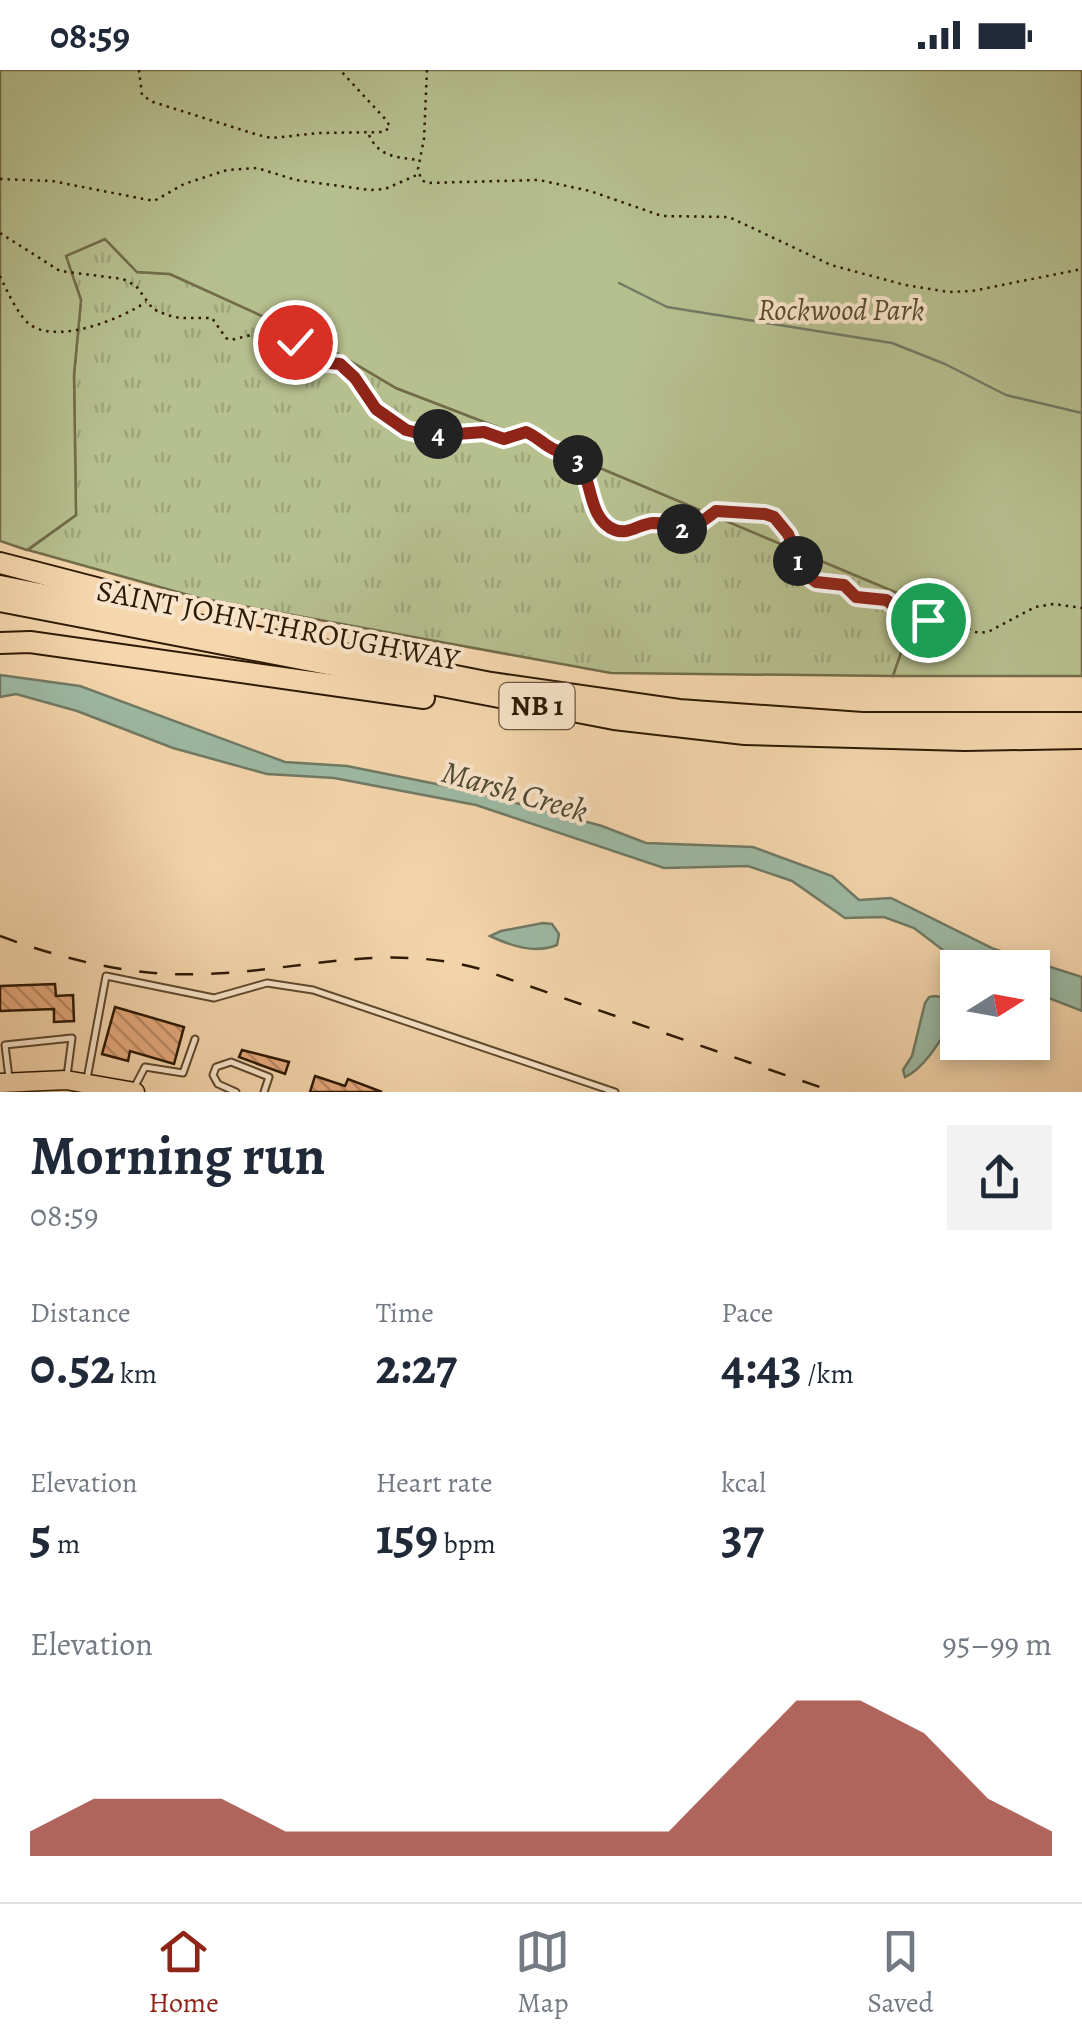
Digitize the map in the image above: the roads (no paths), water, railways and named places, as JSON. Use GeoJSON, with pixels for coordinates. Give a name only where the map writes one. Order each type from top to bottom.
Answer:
{"type":"FeatureCollection","features":[{"type":"Feature","properties":{"kind":"highway"},"geometry":{"type":"LineString","coordinates":[[0,563],[292,642]]}},
{"type":"Feature","properties":{"kind":"highway","name":"SAINT JOHN THROUGHWAY"},"geometry":{"type":"LineString","coordinates":[[0,586],[491,683],[679,710],[862,724],[1082,723]]}},
{"type":"Feature","properties":{"kind":"highway","name":"SAINT JOHN THROUGHWAY"},"geometry":{"type":"LineString","coordinates":[[0,601],[614,719],[744,734],[894,739],[1082,738]]}},
{"type":"Feature","properties":{"kind":"highway"},"geometry":{"type":"LineString","coordinates":[[0,642],[30,642],[489,707],[614,719]]}},
{"type":"Feature","properties":{"kind":"main road"},"geometry":{"type":"LineString","coordinates":[[5,1082],[66,1080],[134,1092]]}},
{"type":"Feature","properties":{"kind":"lane"},"geometry":{"type":"LineString","coordinates":[[98,1086],[106,976],[214,998],[257,984],[289,984],[615,1092]]}},
{"type":"Feature","properties":{"kind":"lane"},"geometry":{"type":"LineString","coordinates":[[5,1082],[5,1045],[72,1038],[66,1080]]}},
{"type":"Feature","properties":{"kind":"lane"},"geometry":{"type":"LineString","coordinates":[[134,1092],[145,1067],[183,1073],[195,1038]]}},
{"type":"Feature","properties":{"kind":"lane"},"geometry":{"type":"LineString","coordinates":[[236,1092],[218,1084],[213,1075],[216,1067],[231,1062],[269,1078],[264,1092]]}},
{"type":"Feature","properties":{"kind":"waterway"},"geometry":{"type":"LineString","coordinates":[[619,283],[667,307],[892,343],[1006,395],[1082,413]]}},
{"type":"Feature","properties":{"kind":"railway"},"geometry":{"type":"LineString","coordinates":[[0,936],[100,965],[152,973],[240,972],[376,958],[444,961],[480,969],[834,1092]]}},
{"type":"Feature","properties":{"kind":"park label","name":"Rockwood Park"},"geometry":{"type":"Point","coordinates":[841,310]}},
{"type":"Feature","properties":{"kind":"water label","name":"Marsh Creek"},"geometry":{"type":"Point","coordinates":[515,791]}}]}
